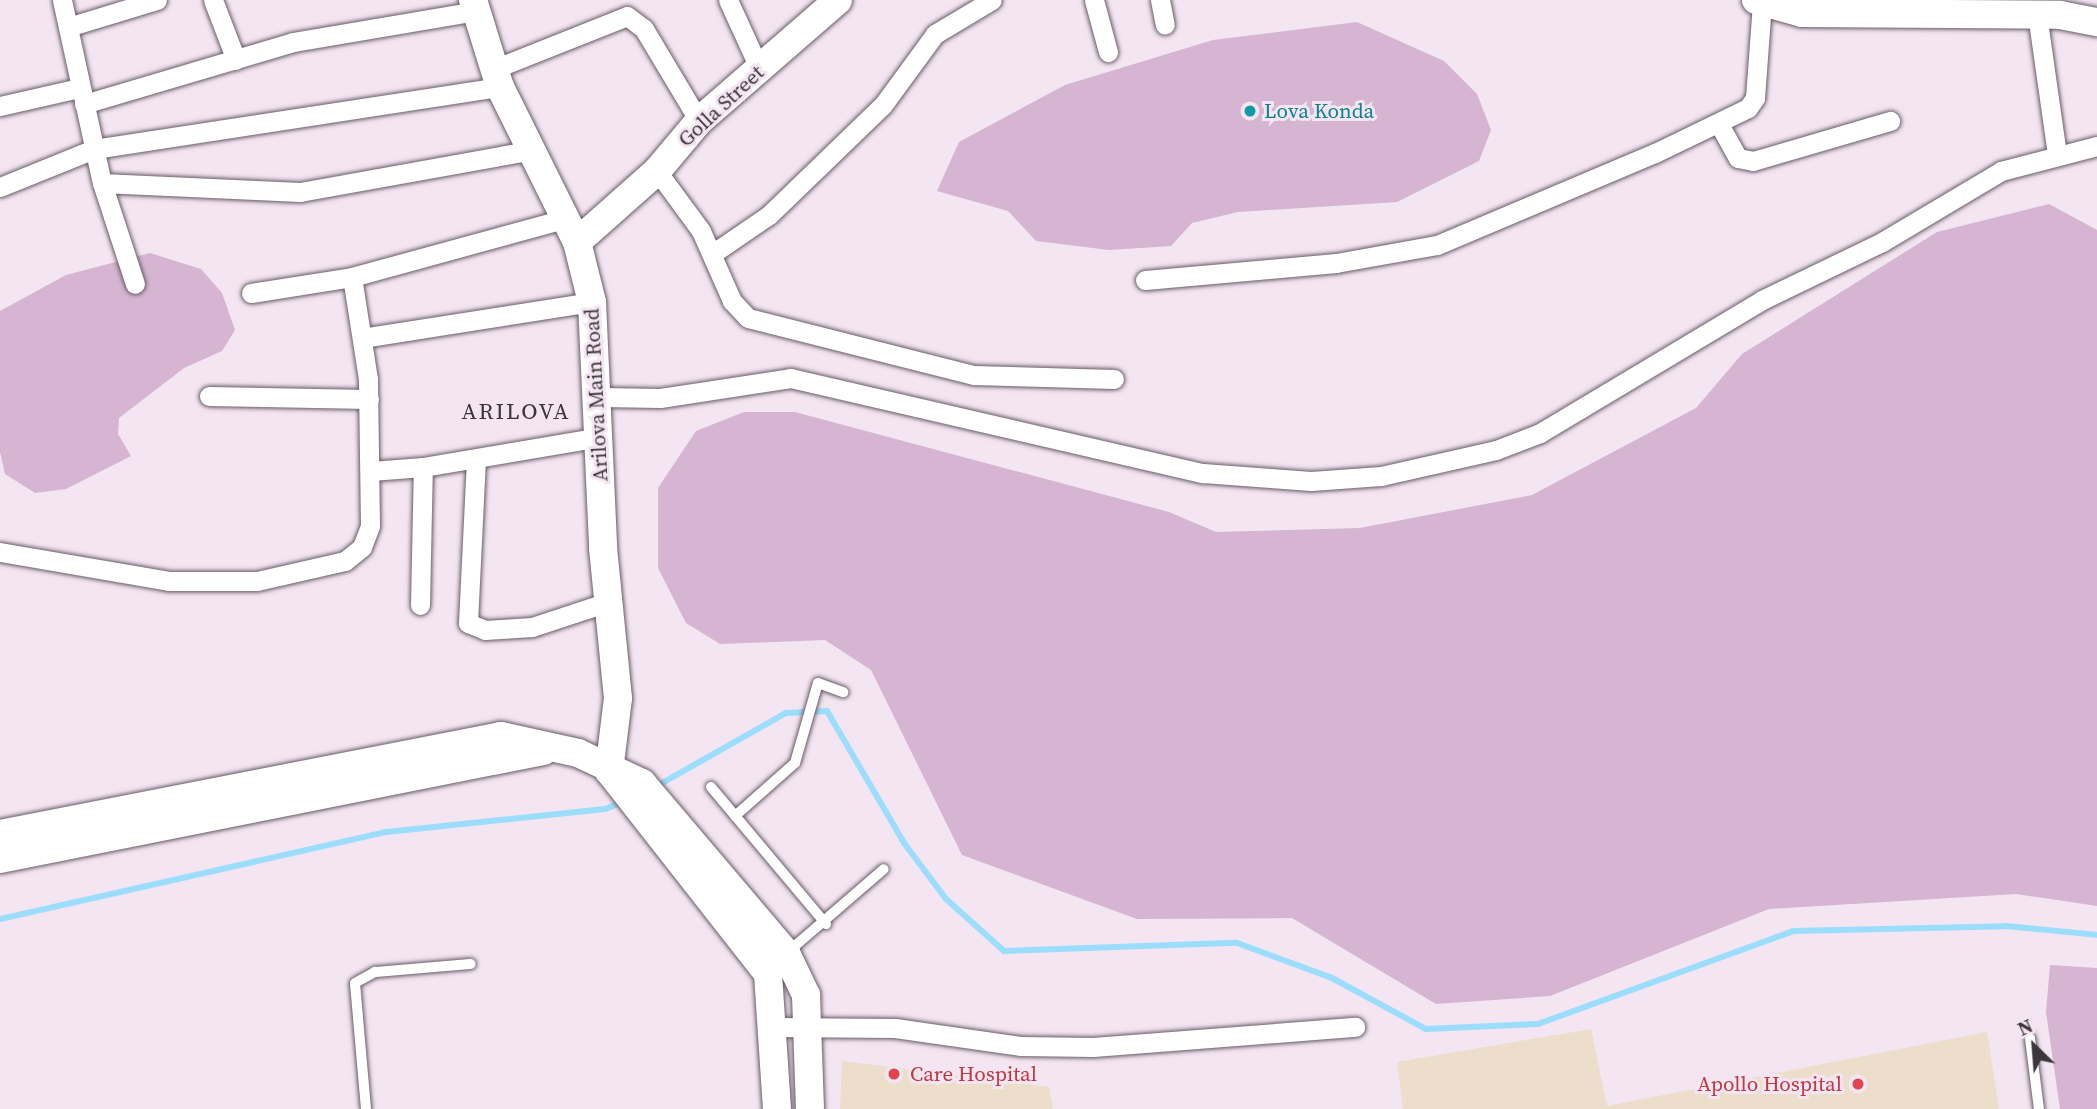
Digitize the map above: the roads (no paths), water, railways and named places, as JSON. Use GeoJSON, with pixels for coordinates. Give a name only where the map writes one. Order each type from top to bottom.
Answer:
{"type":"FeatureCollection","features":[{"type":"Feature","properties":{"kind":"street"},"geometry":{"type":"LineString","coordinates":[[62,0],[102,183],[135,284]]}},
{"type":"Feature","properties":{"kind":"street"},"geometry":{"type":"LineString","coordinates":[[68,27],[157,0]]}},
{"type":"Feature","properties":{"kind":"street"},"geometry":{"type":"LineString","coordinates":[[213,0],[236,60]]}},
{"type":"Feature","properties":{"kind":"street"},"geometry":{"type":"LineString","coordinates":[[728,0],[760,70]]}},
{"type":"Feature","properties":{"kind":"street","name":"Golla Street"},"geometry":{"type":"LineString","coordinates":[[570,230],[657,171],[699,121],[838,0]]}},
{"type":"Feature","properties":{"kind":"street"},"geometry":{"type":"LineString","coordinates":[[712,254],[769,215],[883,105],[934,34],[992,0]]}},
{"type":"Feature","properties":{"kind":"street"},"geometry":{"type":"LineString","coordinates":[[1094,0],[1108,52]]}},
{"type":"Feature","properties":{"kind":"street"},"geometry":{"type":"LineString","coordinates":[[1160,0],[1166,25]]}},
{"type":"Feature","properties":{"kind":"street"},"geometry":{"type":"LineString","coordinates":[[1145,281],[1336,263],[1437,245],[1718,124],[1755,98],[1759,1],[1802,13],[1856,7],[2037,14],[2097,21]]}},
{"type":"Feature","properties":{"kind":"street"},"geometry":{"type":"LineString","coordinates":[[0,106],[81,96],[236,60],[293,42],[475,6]]}},
{"type":"Feature","properties":{"kind":"street","name":"Arilova Main Road"},"geometry":{"type":"LineString","coordinates":[[475,6],[497,78],[528,151],[570,230],[592,302],[601,397],[600,436],[608,603],[618,698],[633,791]]}},
{"type":"Feature","properties":{"kind":"street"},"geometry":{"type":"LineString","coordinates":[[2037,14],[2057,154]]}},
{"type":"Feature","properties":{"kind":"street"},"geometry":{"type":"LineString","coordinates":[[0,187],[94,149],[497,78],[627,16],[644,29],[699,121]]}},
{"type":"Feature","properties":{"kind":"street"},"geometry":{"type":"LineString","coordinates":[[1718,124],[1738,158],[1754,161],[1890,121]]}},
{"type":"Feature","properties":{"kind":"street"},"geometry":{"type":"LineString","coordinates":[[601,397],[660,398],[790,378],[1203,473],[1311,481],[1381,475],[1496,450],[1540,433],[1762,300],[1882,242],[2001,171],[2057,154],[2097,146]]}},
{"type":"Feature","properties":{"kind":"street"},"geometry":{"type":"LineString","coordinates":[[102,183],[300,192],[528,151]]}},
{"type":"Feature","properties":{"kind":"street"},"geometry":{"type":"LineString","coordinates":[[657,171],[712,254],[737,311],[763,323],[974,375],[1114,379]]}},
{"type":"Feature","properties":{"kind":"street"},"geometry":{"type":"LineString","coordinates":[[251,293],[352,277],[570,230]]}},
{"type":"Feature","properties":{"kind":"street"},"geometry":{"type":"LineString","coordinates":[[0,552],[169,581],[313,573],[362,547],[370,526],[369,399],[352,277]]}},
{"type":"Feature","properties":{"kind":"street"},"geometry":{"type":"LineString","coordinates":[[362,338],[592,302]]}},
{"type":"Feature","properties":{"kind":"street"},"geometry":{"type":"LineString","coordinates":[[209,396],[369,399]]}},
{"type":"Feature","properties":{"kind":"street"},"geometry":{"type":"LineString","coordinates":[[370,471],[476,459],[600,436]]}},
{"type":"Feature","properties":{"kind":"street"},"geometry":{"type":"LineString","coordinates":[[476,459],[468,623],[485,630],[531,627],[608,603]]}},
{"type":"Feature","properties":{"kind":"street"},"geometry":{"type":"LineString","coordinates":[[420,605],[423,467]]}},
{"type":"Feature","properties":{"kind":"street"},"geometry":{"type":"LineString","coordinates":[[0,834],[501,736],[558,749],[633,791],[786,953],[806,995],[810,1109]]}},
{"type":"Feature","properties":{"kind":"street"},"geometry":{"type":"LineString","coordinates":[[0,859],[558,749]]}},
{"type":"Feature","properties":{"kind":"street"},"geometry":{"type":"LineString","coordinates":[[633,791],[760,958],[774,998],[777,1109]]}},
{"type":"Feature","properties":{"kind":"street"},"geometry":{"type":"LineString","coordinates":[[775,1027],[809,1024],[1093,1047],[1355,1027]]}},
{"type":"Feature","properties":{"kind":"lane"},"geometry":{"type":"LineString","coordinates":[[735,816],[795,762],[816,690],[824,682],[843,691]]}},
{"type":"Feature","properties":{"kind":"lane"},"geometry":{"type":"LineString","coordinates":[[710,787],[826,924]]}},
{"type":"Feature","properties":{"kind":"lane"},"geometry":{"type":"LineString","coordinates":[[786,953],[826,924],[884,869]]}},
{"type":"Feature","properties":{"kind":"lane"},"geometry":{"type":"LineString","coordinates":[[366,1109],[355,983],[375,972],[471,964]]}},
{"type":"Feature","properties":{"kind":"lane"},"geometry":{"type":"LineString","coordinates":[[2030,1038],[2039,1109]]}},
{"type":"Feature","properties":{"kind":"waterway"},"geometry":{"type":"LineString","coordinates":[[655,787],[786,713],[827,711],[904,843],[946,899],[1004,951],[1237,943],[1332,978],[1426,1029],[1538,1024],[1793,931],[2006,926],[2097,935]]}},
{"type":"Feature","properties":{"kind":"waterway"},"geometry":{"type":"LineString","coordinates":[[0,919],[386,832],[605,809],[623,802]]}},
{"type":"Feature","properties":{"kind":"place","name":"Lova Konda"},"geometry":{"type":"Point","coordinates":[1250,111]}},
{"type":"Feature","properties":{"kind":"place","name":"Care Hospital"},"geometry":{"type":"Point","coordinates":[894,1074]}},
{"type":"Feature","properties":{"kind":"place","name":"Apollo Hospital"},"geometry":{"type":"Point","coordinates":[1858,1084]}},
{"type":"Feature","properties":{"kind":"district","name":"ARILOVA"},"geometry":{"type":"Point","coordinates":[516,411]}}]}
